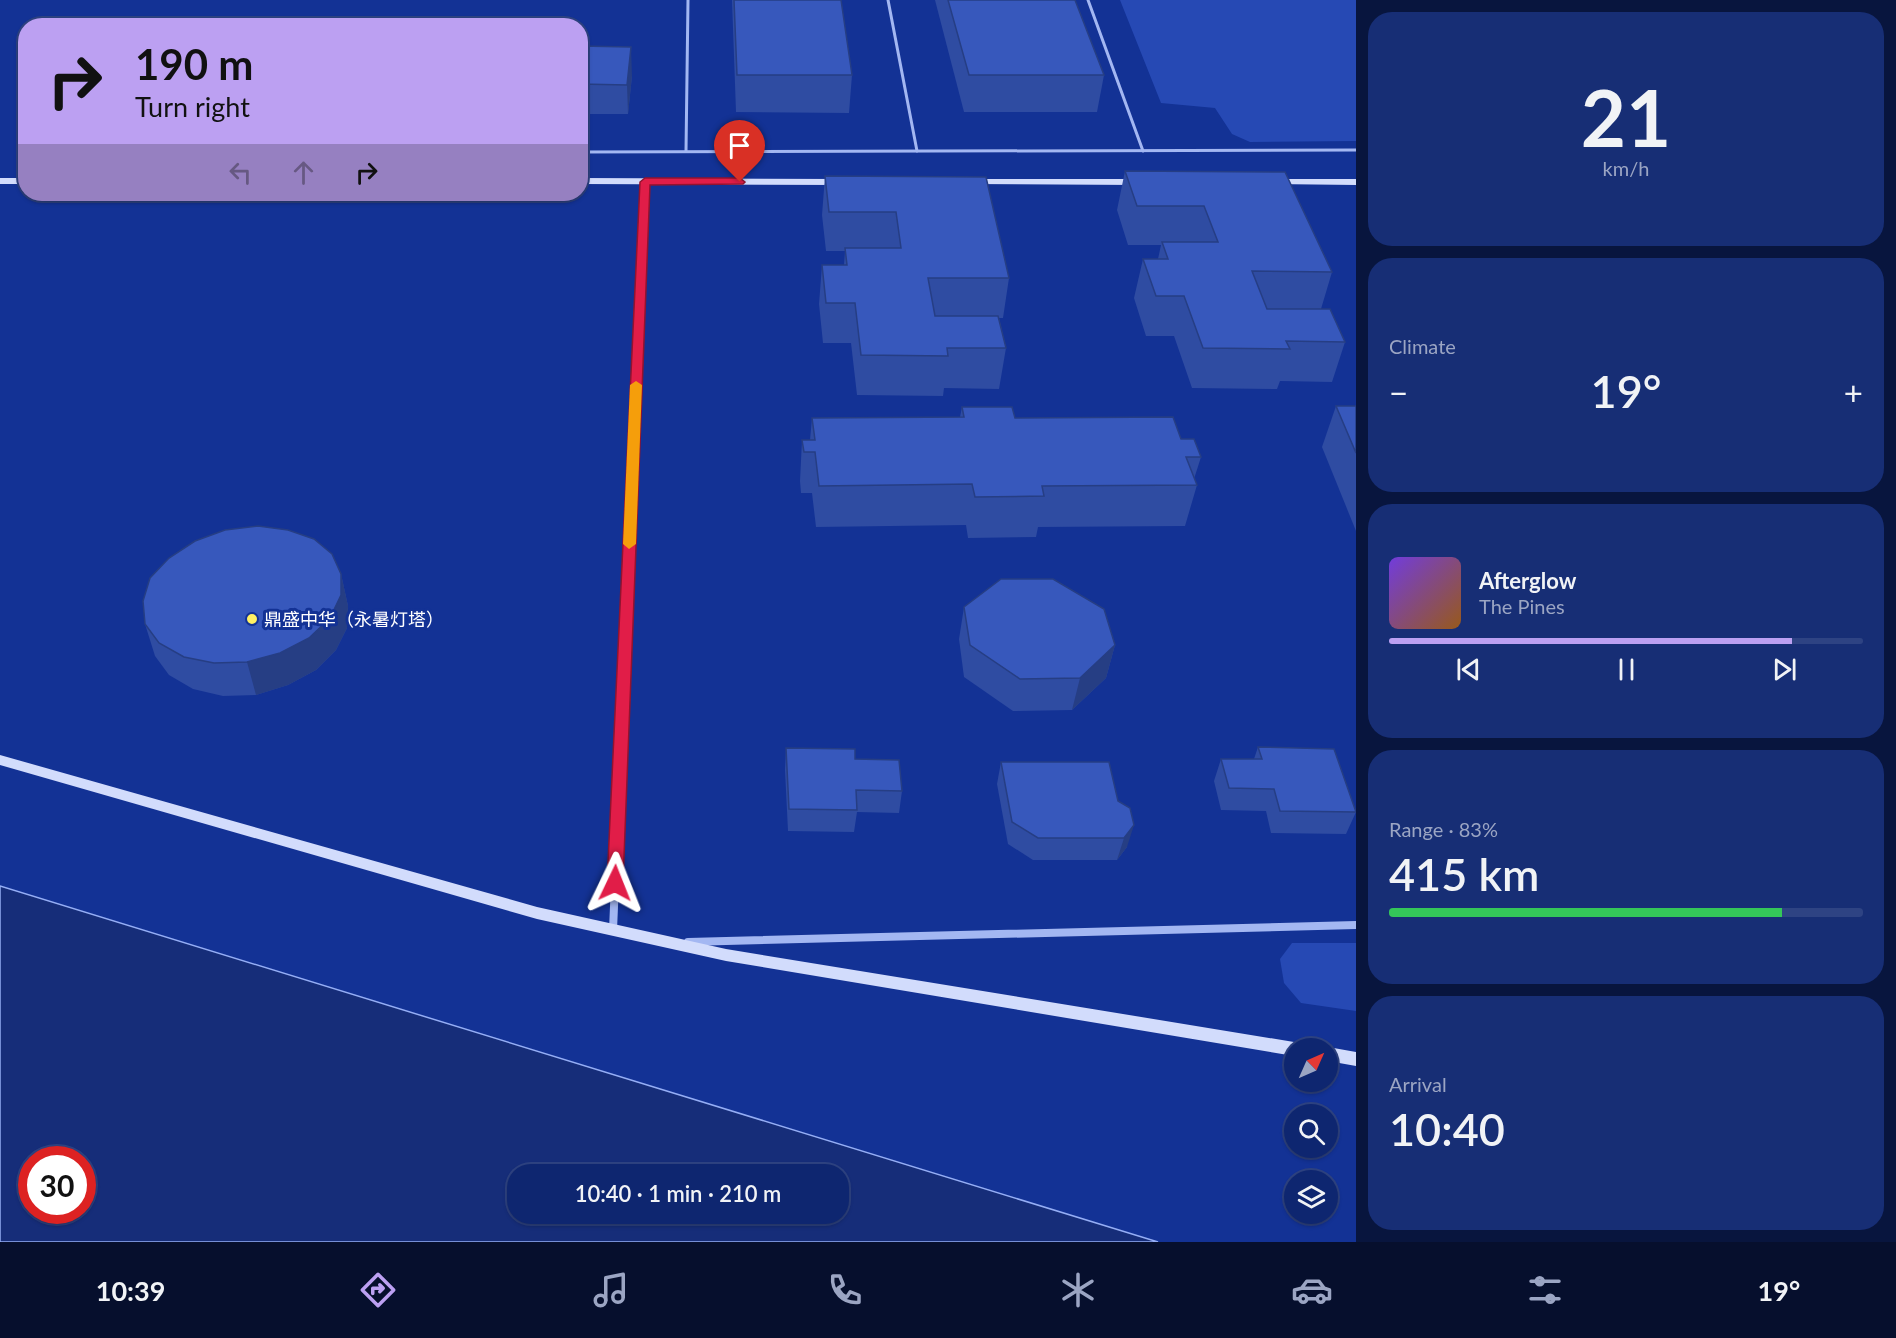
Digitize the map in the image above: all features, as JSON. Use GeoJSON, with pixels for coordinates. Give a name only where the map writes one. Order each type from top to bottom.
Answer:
{"type":"FeatureCollection","features":[{"type":"Feature","properties":{"kind":"street"},"geometry":{"type":"LineString","coordinates":[[0,181],[18,181]]}},
{"type":"Feature","properties":{"kind":"street"},"geometry":{"type":"LineString","coordinates":[[588,182],[846,182]]}},
{"type":"Feature","properties":{"kind":"street"},"geometry":{"type":"LineString","coordinates":[[613,930],[645,182]]}},
{"type":"Feature","properties":{"kind":"street"},"geometry":{"type":"LineString","coordinates":[[965,182],[1143,182]]}},
{"type":"Feature","properties":{"kind":"street"},"geometry":{"type":"LineString","coordinates":[[1261,182],[1356,182]]}},
{"type":"Feature","properties":{"kind":"street"},"geometry":{"type":"LineString","coordinates":[[0,760],[537,913],[726,955],[1284,1047]]}},
{"type":"Feature","properties":{"kind":"street"},"geometry":{"type":"LineString","coordinates":[[671,942],[1356,925]]}},
{"type":"Feature","properties":{"kind":"street"},"geometry":{"type":"LineString","coordinates":[[1338,1056],[1356,1059]]}},
{"type":"Feature","properties":{"kind":"lane"},"geometry":{"type":"LineString","coordinates":[[686,152],[688,0]]}},
{"type":"Feature","properties":{"kind":"lane"},"geometry":{"type":"LineString","coordinates":[[888,0],[917,151]]}},
{"type":"Feature","properties":{"kind":"lane"},"geometry":{"type":"LineString","coordinates":[[1088,0],[1143,151]]}},
{"type":"Feature","properties":{"kind":"lane"},"geometry":{"type":"LineString","coordinates":[[588,152],[1356,150]]}},
{"type":"Feature","properties":{"kind":"shaded area"},"geometry":{"type":"Polygon","coordinates":[[[1120,0],[1356,0],[1356,141],[1250,142],[1232,134],[1215,108],[1161,103],[1120,0]]]}},
{"type":"Feature","properties":{"kind":"shaded area"},"geometry":{"type":"Polygon","coordinates":[[[0,886],[1158,1242],[0,1242],[0,886]]]}},
{"type":"Feature","properties":{"kind":"shaded area"},"geometry":{"type":"Polygon","coordinates":[[[1292,943],[1356,943],[1356,1011],[1301,1003],[1284,983],[1280,959],[1292,943]]]}},
{"type":"Feature","properties":{"kind":"building"},"geometry":{"type":"Polygon","coordinates":[[[734,0],[841,0],[852,75],[737,75],[734,0]]]}},
{"type":"Feature","properties":{"kind":"building"},"geometry":{"type":"Polygon","coordinates":[[[948,0],[1075,0],[1104,75],[969,75],[948,0]]]}},
{"type":"Feature","properties":{"kind":"building"},"geometry":{"type":"Polygon","coordinates":[[[588,46],[631,47],[627,85],[588,84],[588,46]]]}},
{"type":"Feature","properties":{"kind":"building"},"geometry":{"type":"Polygon","coordinates":[[[1125,171],[1285,172],[1332,272],[1252,271],[1267,309],[1330,309],[1345,342],[1286,341],[1290,349],[1203,348],[1184,296],[1156,296],[1143,259],[1168,259],[1162,242],[1218,242],[1204,206],[1137,206],[1125,171]]]}},
{"type":"Feature","properties":{"kind":"building"},"geometry":{"type":"Polygon","coordinates":[[[825,176],[986,177],[1009,278],[928,278],[935,316],[998,316],[1006,348],[947,348],[948,356],[861,355],[855,303],[826,303],[822,265],[847,265],[845,248],[901,248],[896,212],[829,212],[825,176]]]}},
{"type":"Feature","properties":{"kind":"building"},"geometry":{"type":"Polygon","coordinates":[[[1336,406],[1356,406],[1356,453],[1336,406]]]}},
{"type":"Feature","properties":{"kind":"building"},"geometry":{"type":"Polygon","coordinates":[[[962,407],[1012,407],[1015,418],[1173,417],[1181,439],[1194,439],[1201,457],[1186,457],[1197,485],[1042,486],[1044,496],[975,497],[972,484],[819,486],[815,452],[804,452],[802,440],[815,440],[812,418],[964,417],[962,407]]]}},
{"type":"Feature","properties":{"kind":"building","name":"鼎盛中华（永暑灯塔）"},"geometry":{"type":"Polygon","coordinates":[[[258,526],[288,530],[314,539],[332,554],[341,574],[341,595],[330,618],[309,638],[280,653],[247,662],[214,663],[184,657],[159,643],[145,624],[143,601],[150,578],[169,558],[195,541],[225,530],[258,526]]]}},
{"type":"Feature","properties":{"kind":"building"},"geometry":{"type":"Polygon","coordinates":[[[1001,579],[1053,579],[1104,609],[1115,645],[1080,678],[1020,679],[970,645],[964,607],[1001,579]]]}},
{"type":"Feature","properties":{"kind":"building"},"geometry":{"type":"Polygon","coordinates":[[[1258,747],[1334,749],[1356,812],[1280,811],[1274,789],[1229,788],[1221,759],[1262,759],[1258,747]]]}},
{"type":"Feature","properties":{"kind":"building"},"geometry":{"type":"Polygon","coordinates":[[[786,748],[855,749],[855,759],[899,760],[902,791],[856,790],[857,810],[789,809],[786,748]]]}},
{"type":"Feature","properties":{"kind":"building"},"geometry":{"type":"Polygon","coordinates":[[[1001,762],[1109,762],[1118,801],[1130,808],[1134,825],[1124,838],[1038,838],[1012,822],[1001,762]]]}},
{"type":"Feature","properties":{"kind":"slow traffic"},"geometry":{"type":"LineString","coordinates":[[629,544],[636,385]]}},
{"type":"Feature","properties":{"kind":"place","name":"鼎盛中华（永暑灯塔）"},"geometry":{"type":"Point","coordinates":[252,619]}},
{"type":"Feature","properties":{"kind":"route"},"geometry":{"type":"LineString","coordinates":[[615,883],[645,182],[740,182]]}}]}
